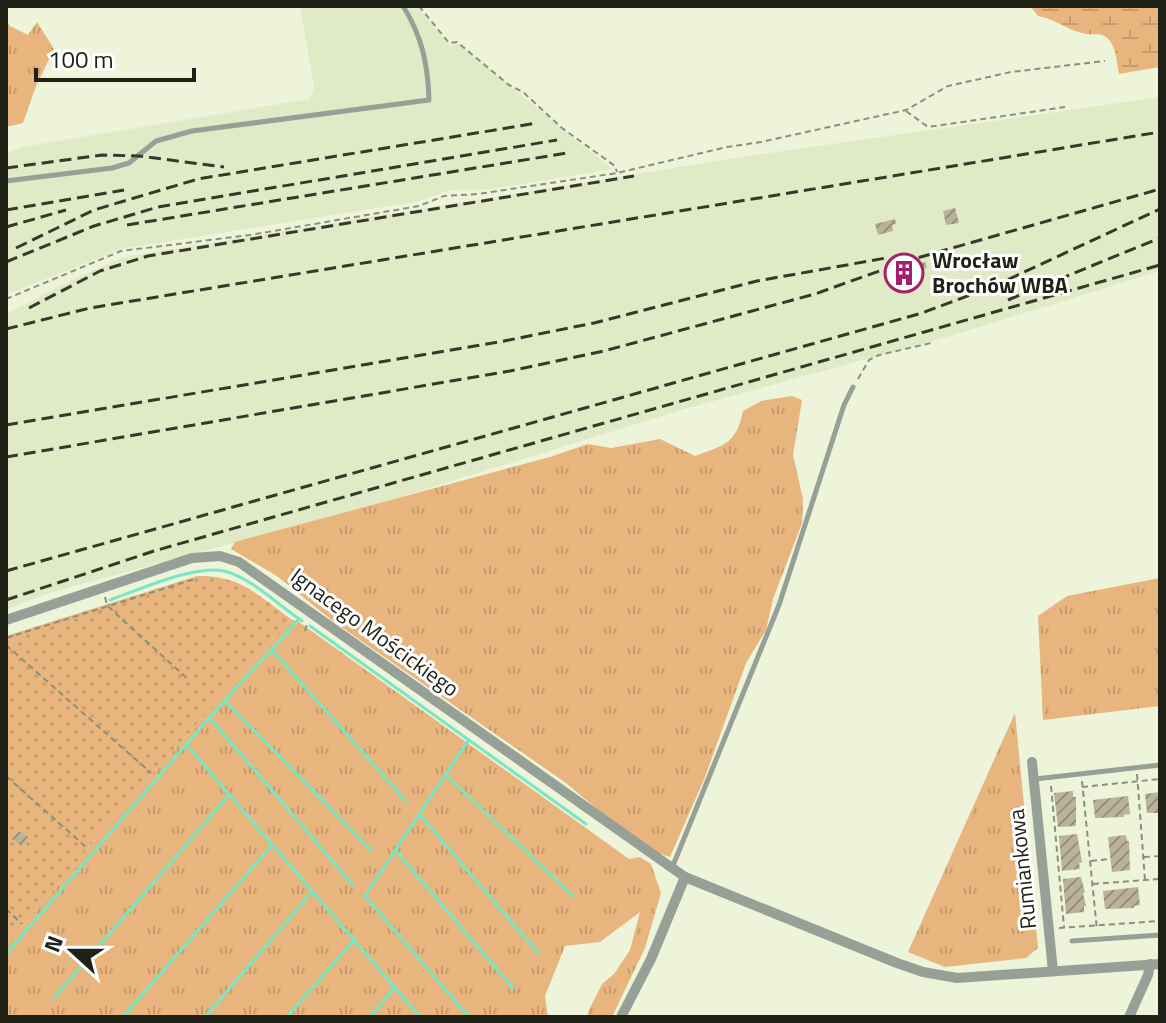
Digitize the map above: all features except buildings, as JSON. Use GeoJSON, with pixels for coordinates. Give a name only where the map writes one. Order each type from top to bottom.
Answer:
{"type":"FeatureCollection","features":[{"type":"Feature","properties":{"kind":"street","name":"Ignacego Mościckiego"},"geometry":{"type":"LineString","coordinates":[[6,620],[192,558],[220,556],[239,562],[685,877],[923,972],[957,978],[1155,964]]}},
{"type":"Feature","properties":{"kind":"street","name":"Rumiankowa"},"geometry":{"type":"LineString","coordinates":[[1032,762],[1053,971]]}},
{"type":"Feature","properties":{"kind":"street"},"geometry":{"type":"LineString","coordinates":[[621,1017],[651,959],[685,877]]}},
{"type":"Feature","properties":{"kind":"street"},"geometry":{"type":"LineString","coordinates":[[1129,1017],[1155,964]]}},
{"type":"Feature","properties":{"kind":"lane"},"geometry":{"type":"LineString","coordinates":[[6,181],[129,163],[156,141],[192,131],[429,100],[423,47],[403,6]]}},
{"type":"Feature","properties":{"kind":"lane"},"geometry":{"type":"LineString","coordinates":[[672,869],[747,680],[769,634],[844,405],[853,387]]}},
{"type":"Feature","properties":{"kind":"lane"},"geometry":{"type":"LineString","coordinates":[[1034,779],[1160,765]]}},
{"type":"Feature","properties":{"kind":"lane"},"geometry":{"type":"LineString","coordinates":[[1072,941],[1160,935]]}},
{"type":"Feature","properties":{"kind":"path"},"geometry":{"type":"LineString","coordinates":[[419,6],[449,43],[457,42],[509,85],[523,92],[562,128],[615,166],[617,173]]}},
{"type":"Feature","properties":{"kind":"path"},"geometry":{"type":"LineString","coordinates":[[6,299],[121,251],[250,235],[419,206],[444,196],[478,194],[617,173],[906,110],[948,86],[1011,72],[1105,61]]}},
{"type":"Feature","properties":{"kind":"path"},"geometry":{"type":"LineString","coordinates":[[906,110],[928,127],[1065,107]]}},
{"type":"Feature","properties":{"kind":"path"},"geometry":{"type":"LineString","coordinates":[[853,387],[869,360],[931,343]]}},
{"type":"Feature","properties":{"kind":"path"},"geometry":{"type":"LineString","coordinates":[[6,638],[195,579]]}},
{"type":"Feature","properties":{"kind":"path"},"geometry":{"type":"LineString","coordinates":[[102,588],[109,607],[189,680]]}},
{"type":"Feature","properties":{"kind":"path"},"geometry":{"type":"LineString","coordinates":[[6,645],[151,773]]}},
{"type":"Feature","properties":{"kind":"path"},"geometry":{"type":"LineString","coordinates":[[1136,767],[1145,880]]}},
{"type":"Feature","properties":{"kind":"path"},"geometry":{"type":"LineString","coordinates":[[1081,774],[1098,939]]}},
{"type":"Feature","properties":{"kind":"path"},"geometry":{"type":"LineString","coordinates":[[6,776],[86,847]]}},
{"type":"Feature","properties":{"kind":"path"},"geometry":{"type":"LineString","coordinates":[[1050,777],[1064,927]]}},
{"type":"Feature","properties":{"kind":"path"},"geometry":{"type":"LineString","coordinates":[[1082,787],[1160,779]]}},
{"type":"Feature","properties":{"kind":"path"},"geometry":{"type":"LineString","coordinates":[[1143,857],[1160,856]]}},
{"type":"Feature","properties":{"kind":"path"},"geometry":{"type":"LineString","coordinates":[[1090,861],[1109,859]]}},
{"type":"Feature","properties":{"kind":"path"},"geometry":{"type":"LineString","coordinates":[[1092,884],[1160,879]]}},
{"type":"Feature","properties":{"kind":"path"},"geometry":{"type":"LineString","coordinates":[[6,909],[22,924]]}},
{"type":"Feature","properties":{"kind":"path"},"geometry":{"type":"LineString","coordinates":[[1048,928],[1160,921]]}},
{"type":"Feature","properties":{"kind":"shaded area"},"geometry":{"type":"Polygon","coordinates":[[[300,6],[417,6],[451,47],[457,43],[612,169],[491,189],[450,190],[420,201],[121,249],[6,295],[6,153],[22,147],[310,99],[314,87],[300,6]]]}},
{"type":"Feature","properties":{"kind":"shaded area"},"geometry":{"type":"Polygon","coordinates":[[[1160,97],[1160,271],[954,335],[688,408],[384,502],[52,592],[6,610],[6,314],[121,258],[735,158],[1160,97]]]}},
{"type":"Feature","properties":{"kind":"green space"},"geometry":{"type":"Polygon","coordinates":[[[1030,6],[1160,6],[1160,67],[1119,74],[1114,49],[1106,37],[1081,33],[1038,16],[1030,6]]]}},
{"type":"Feature","properties":{"kind":"green space"},"geometry":{"type":"Polygon","coordinates":[[[6,19],[10,26],[28,35],[37,22],[54,49],[23,123],[6,127],[6,19]]]}},
{"type":"Feature","properties":{"kind":"green space"},"geometry":{"type":"Polygon","coordinates":[[[792,396],[802,400],[793,455],[803,499],[802,523],[773,599],[766,630],[746,663],[705,777],[670,857],[656,852],[566,783],[334,622],[277,576],[231,549],[235,542],[588,444],[611,448],[660,439],[695,456],[728,442],[737,430],[743,411],[761,401],[792,396]]]}},
{"type":"Feature","properties":{"kind":"green space"},"geometry":{"type":"Polygon","coordinates":[[[197,576],[225,579],[248,588],[291,619],[133,795],[6,946],[6,636],[197,576]]]}},
{"type":"Feature","properties":{"kind":"green space"},"geometry":{"type":"Polygon","coordinates":[[[1160,578],[1160,706],[1043,720],[1038,616],[1067,596],[1160,578]]]}},
{"type":"Feature","properties":{"kind":"green space"},"geometry":{"type":"Polygon","coordinates":[[[291,619],[629,859],[640,857],[651,864],[661,893],[645,948],[612,1017],[588,1017],[588,1012],[602,984],[614,974],[630,950],[640,912],[600,942],[565,946],[545,996],[548,1017],[6,1017],[6,946],[133,795],[291,619]]]}},
{"type":"Feature","properties":{"kind":"green space"},"geometry":{"type":"Polygon","coordinates":[[[1015,713],[1038,948],[1026,958],[945,967],[908,952],[1015,713]]]}},
{"type":"Feature","properties":{"kind":"waterway"},"geometry":{"type":"LineString","coordinates":[[110,600],[182,575],[224,571],[255,586],[302,621]]}},
{"type":"Feature","properties":{"kind":"waterway"},"geometry":{"type":"LineString","coordinates":[[6,954],[209,718],[299,619]]}},
{"type":"Feature","properties":{"kind":"waterway"},"geometry":{"type":"LineString","coordinates":[[310,626],[586,824]]}},
{"type":"Feature","properties":{"kind":"waterway"},"geometry":{"type":"LineString","coordinates":[[272,650],[406,801]]}},
{"type":"Feature","properties":{"kind":"waterway"},"geometry":{"type":"LineString","coordinates":[[226,702],[372,851]]}},
{"type":"Feature","properties":{"kind":"waterway"},"geometry":{"type":"LineString","coordinates":[[210,718],[353,885]]}},
{"type":"Feature","properties":{"kind":"waterway"},"geometry":{"type":"LineString","coordinates":[[468,741],[365,896],[469,1017]]}},
{"type":"Feature","properties":{"kind":"waterway"},"geometry":{"type":"LineString","coordinates":[[186,744],[420,1017]]}},
{"type":"Feature","properties":{"kind":"waterway"},"geometry":{"type":"LineString","coordinates":[[446,775],[573,896]]}},
{"type":"Feature","properties":{"kind":"waterway"},"geometry":{"type":"LineString","coordinates":[[54,998],[229,795]]}},
{"type":"Feature","properties":{"kind":"waterway"},"geometry":{"type":"LineString","coordinates":[[421,816],[538,953]]}},
{"type":"Feature","properties":{"kind":"waterway"},"geometry":{"type":"LineString","coordinates":[[123,1017],[272,845]]}},
{"type":"Feature","properties":{"kind":"waterway"},"geometry":{"type":"LineString","coordinates":[[396,851],[513,988]]}},
{"type":"Feature","properties":{"kind":"waterway"},"geometry":{"type":"LineString","coordinates":[[205,1017],[312,892]]}},
{"type":"Feature","properties":{"kind":"waterway"},"geometry":{"type":"LineString","coordinates":[[287,1017],[355,939]]}},
{"type":"Feature","properties":{"kind":"waterway"},"geometry":{"type":"LineString","coordinates":[[370,1017],[395,987]]}},
{"type":"Feature","properties":{"kind":"railway"},"geometry":{"type":"LineString","coordinates":[[16,248],[94,210],[198,179],[537,123]]}},
{"type":"Feature","properties":{"kind":"railway"},"geometry":{"type":"LineString","coordinates":[[6,329],[90,308],[1160,132]]}},
{"type":"Feature","properties":{"kind":"railway"},"geometry":{"type":"LineString","coordinates":[[6,262],[94,226],[158,207],[557,140]]}},
{"type":"Feature","properties":{"kind":"railway"},"geometry":{"type":"LineString","coordinates":[[127,225],[567,153]]}},
{"type":"Feature","properties":{"kind":"railway"},"geometry":{"type":"LineString","coordinates":[[6,168],[102,155],[139,156],[224,167]]}},
{"type":"Feature","properties":{"kind":"railway"},"geometry":{"type":"LineString","coordinates":[[29,308],[100,271],[148,256],[634,176]]}},
{"type":"Feature","properties":{"kind":"railway"},"geometry":{"type":"LineString","coordinates":[[6,457],[510,371],[604,351],[815,294],[910,260],[1160,189]]}},
{"type":"Feature","properties":{"kind":"railway"},"geometry":{"type":"LineString","coordinates":[[6,210],[124,190]]}},
{"type":"Feature","properties":{"kind":"railway"},"geometry":{"type":"LineString","coordinates":[[6,571],[922,313],[994,286],[1160,209]]}},
{"type":"Feature","properties":{"kind":"railway"},"geometry":{"type":"LineString","coordinates":[[6,227],[66,210]]}},
{"type":"Feature","properties":{"kind":"railway"},"geometry":{"type":"LineString","coordinates":[[1008,300],[1160,238]]}},
{"type":"Feature","properties":{"kind":"railway"},"geometry":{"type":"LineString","coordinates":[[6,425],[499,342],[594,323],[757,281],[886,258]]}},
{"type":"Feature","properties":{"kind":"railway"},"geometry":{"type":"LineString","coordinates":[[6,600],[154,551],[1160,265]]}},
{"type":"Feature","properties":{"kind":"place","name":"Wrocław Brochów WBA"},"geometry":{"type":"Point","coordinates":[904,273]}}]}
